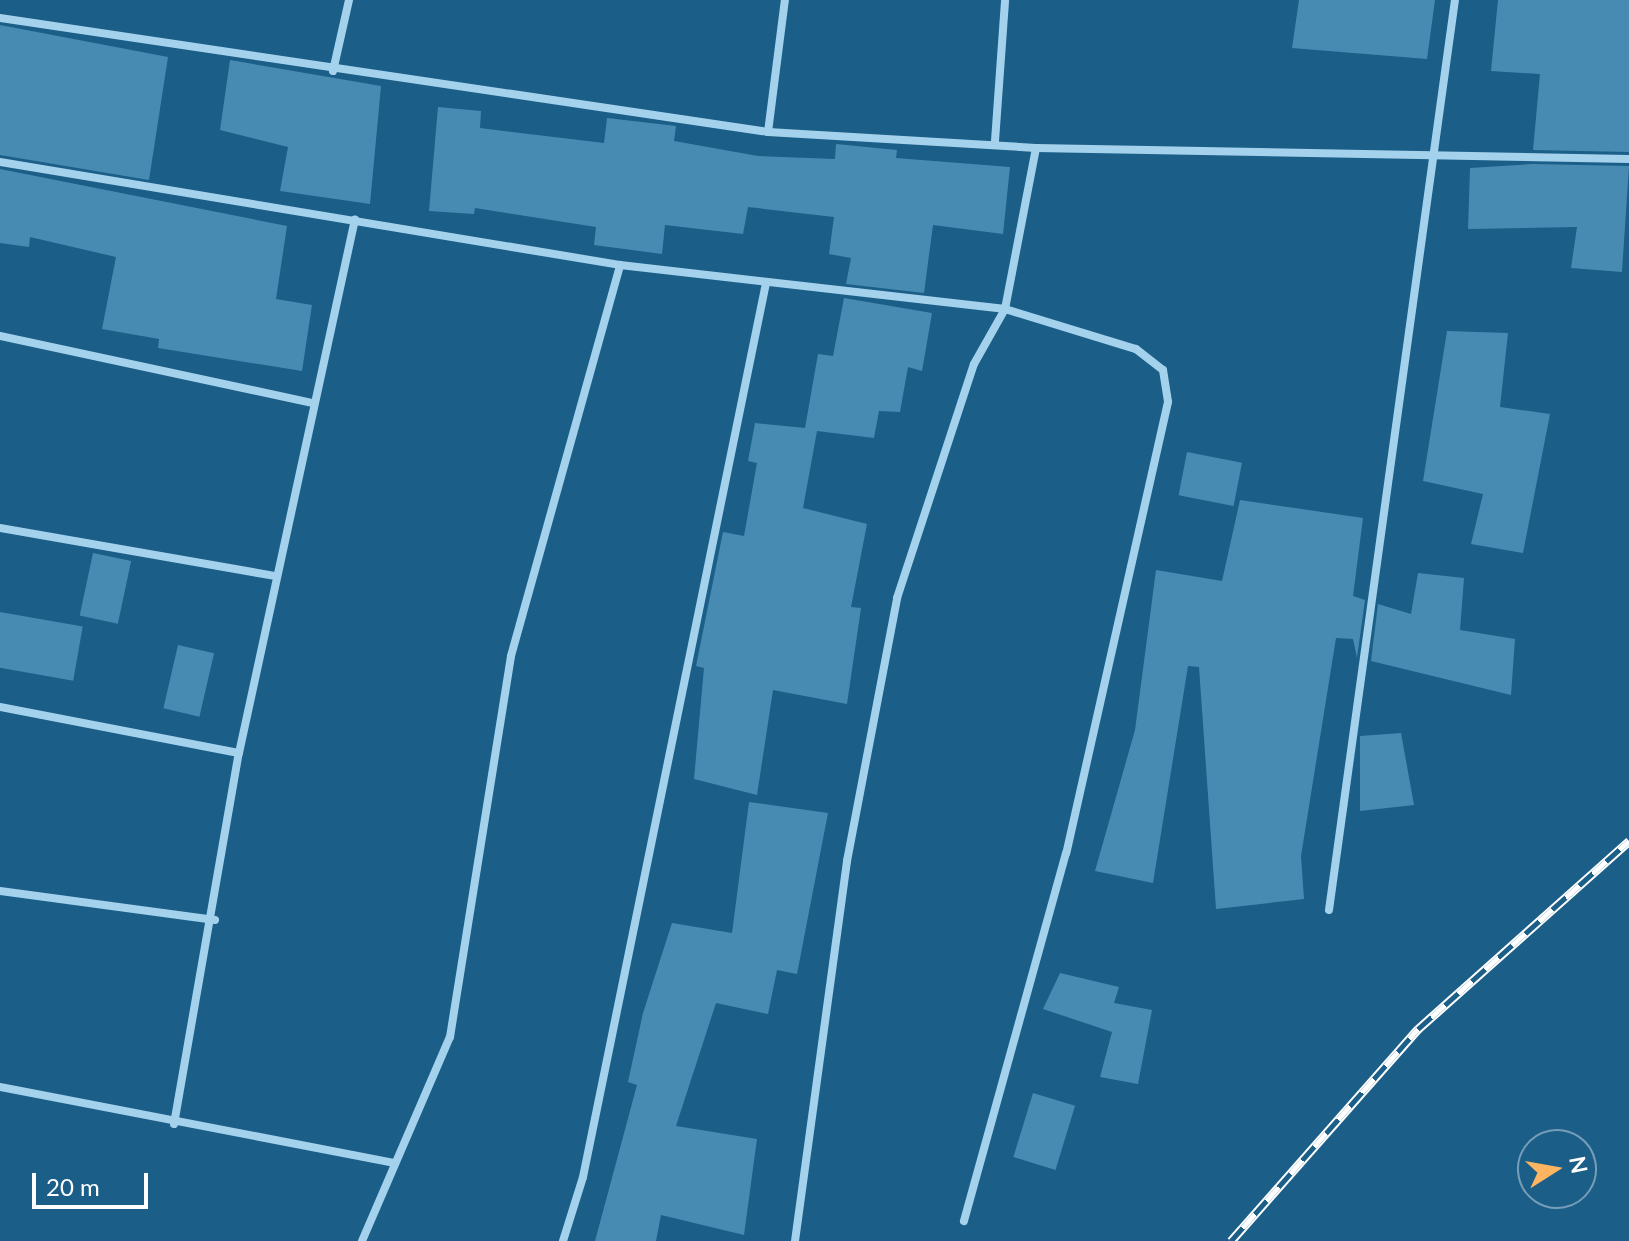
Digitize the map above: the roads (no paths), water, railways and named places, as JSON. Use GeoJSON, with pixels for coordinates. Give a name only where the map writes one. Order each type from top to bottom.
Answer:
{"type":"FeatureCollection","features":[{"type":"Feature","properties":{"kind":"street"},"geometry":{"type":"LineString","coordinates":[[333,71],[349,0]]}},
{"type":"Feature","properties":{"kind":"street"},"geometry":{"type":"LineString","coordinates":[[768,132],[785,0]]}},
{"type":"Feature","properties":{"kind":"street"},"geometry":{"type":"LineString","coordinates":[[995,141],[1005,0]]}},
{"type":"Feature","properties":{"kind":"street"},"geometry":{"type":"LineString","coordinates":[[1329,910],[1455,0]]}},
{"type":"Feature","properties":{"kind":"street"},"geometry":{"type":"LineString","coordinates":[[0,18],[333,71],[768,132],[995,141],[1036,148],[1431,159],[1629,159]]}},
{"type":"Feature","properties":{"kind":"street"},"geometry":{"type":"LineString","coordinates":[[795,1241],[847,861],[897,598],[974,364],[1005,309],[1036,148]]}},
{"type":"Feature","properties":{"kind":"street"},"geometry":{"type":"LineString","coordinates":[[0,162],[620,265],[1005,309],[1154,357],[1168,402],[1066,853],[964,1221]]}},
{"type":"Feature","properties":{"kind":"street"},"geometry":{"type":"LineString","coordinates":[[174,1124],[215,920],[239,753],[355,219]]}},
{"type":"Feature","properties":{"kind":"street"},"geometry":{"type":"LineString","coordinates":[[362,1241],[450,1037],[511,656],[620,265]]}},
{"type":"Feature","properties":{"kind":"street"},"geometry":{"type":"LineString","coordinates":[[563,1241],[583,1177],[766,283]]}},
{"type":"Feature","properties":{"kind":"street"},"geometry":{"type":"LineString","coordinates":[[0,336],[313,403]]}},
{"type":"Feature","properties":{"kind":"street"},"geometry":{"type":"LineString","coordinates":[[0,528],[276,576]]}},
{"type":"Feature","properties":{"kind":"street"},"geometry":{"type":"LineString","coordinates":[[0,707],[239,753]]}},
{"type":"Feature","properties":{"kind":"street"},"geometry":{"type":"LineString","coordinates":[[0,891],[215,920]]}},
{"type":"Feature","properties":{"kind":"street"},"geometry":{"type":"LineString","coordinates":[[0,1087],[174,1124],[394,1163]]}},
{"type":"Feature","properties":{"kind":"railway"},"geometry":{"type":"LineString","coordinates":[[1231,1241],[1418,1029],[1629,841]]}}]}
